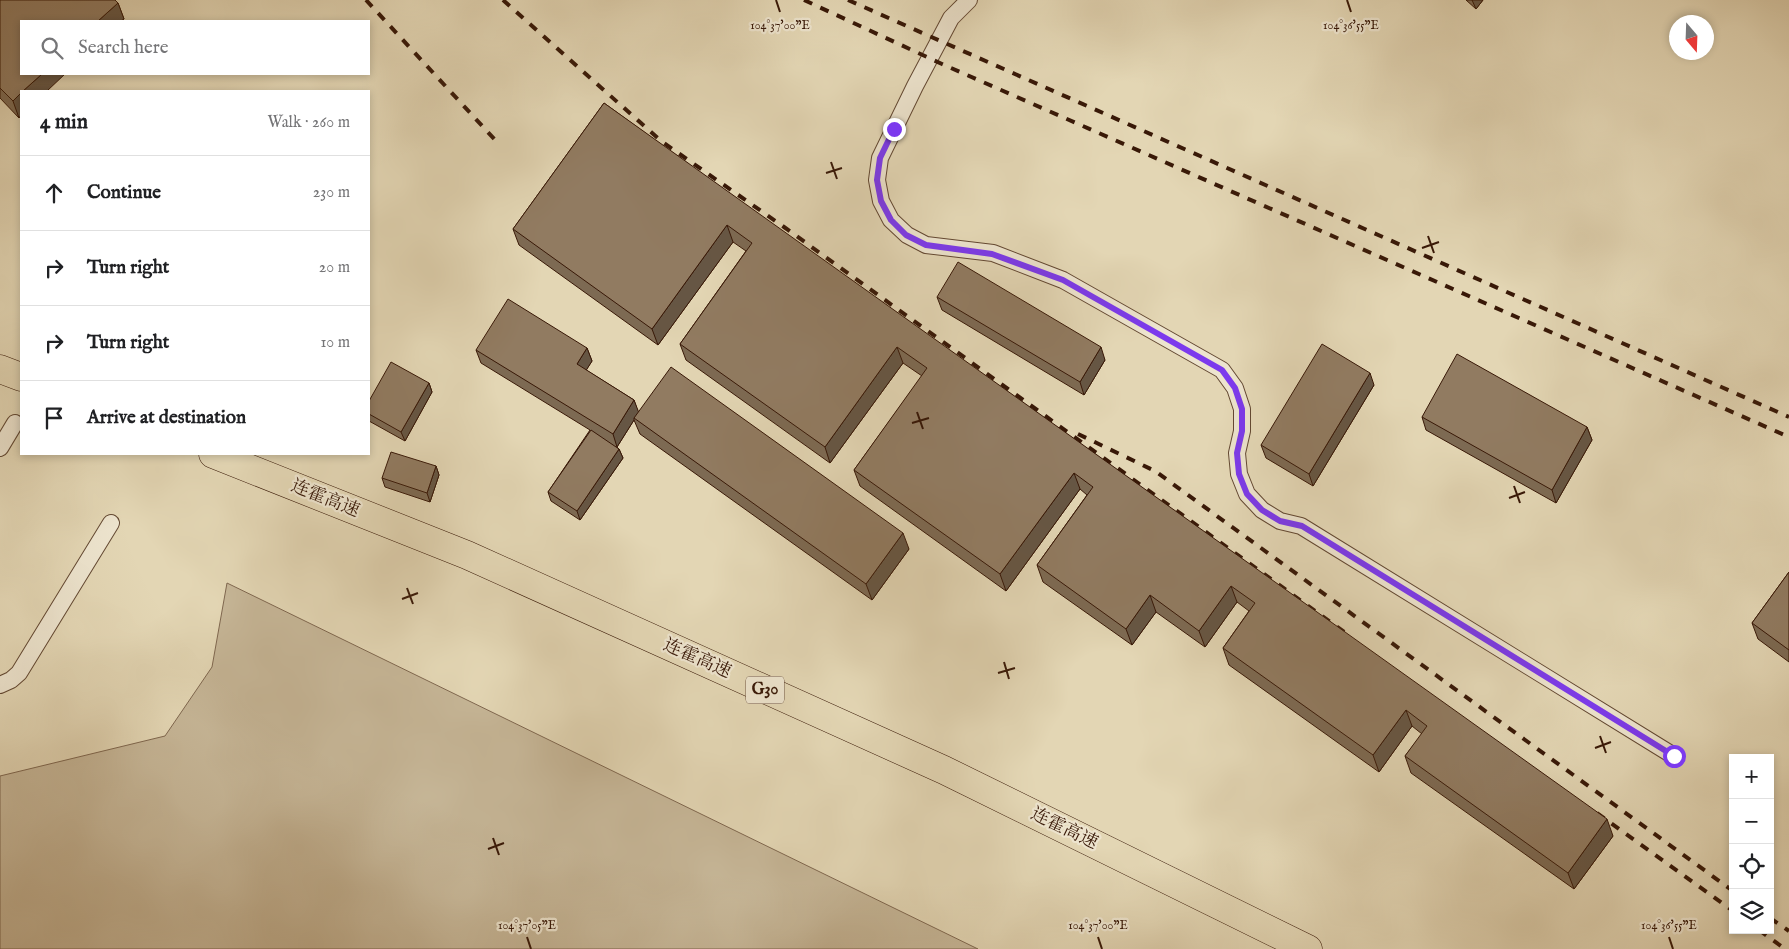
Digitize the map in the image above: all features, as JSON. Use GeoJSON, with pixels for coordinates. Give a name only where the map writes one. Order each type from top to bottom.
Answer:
{"type":"FeatureCollection","features":[{"type":"Feature","properties":{"kind":"highway"},"geometry":{"type":"LineString","coordinates":[[0,369],[20,377]]}},
{"type":"Feature","properties":{"kind":"highway","name":"连霍高速"},"geometry":{"type":"LineString","coordinates":[[216,455],[467,555],[944,770],[1308,949]]}},
{"type":"Feature","properties":{"kind":"lane"},"geometry":{"type":"LineString","coordinates":[[969,0],[951,18],[880,158],[878,187],[881,201],[891,220],[906,235],[926,245],[992,254],[1063,280],[1222,370],[1235,388],[1242,409],[1242,431],[1237,453],[1239,474],[1247,494],[1262,510],[1280,521],[1302,526],[1674,756]]}},
{"type":"Feature","properties":{"kind":"lane"},"geometry":{"type":"LineString","coordinates":[[0,448],[14,423]]}},
{"type":"Feature","properties":{"kind":"lane"},"geometry":{"type":"LineString","coordinates":[[0,685],[19,673],[110,523]]}},
{"type":"Feature","properties":{"kind":"shaded area"},"geometry":{"type":"Polygon","coordinates":[[[227,583],[978,949],[0,949],[0,776],[165,736],[212,667],[227,583]]]}},
{"type":"Feature","properties":{"kind":"building"},"geometry":{"type":"Polygon","coordinates":[[[0,0],[115,0],[118,3],[99,20],[20,20],[20,75],[41,75],[24,90],[20,90],[20,94],[13,101],[0,88],[0,0]]]}},
{"type":"Feature","properties":{"kind":"building"},"geometry":{"type":"Polygon","coordinates":[[[604,103],[1607,819],[1568,873],[1405,756],[1427,726],[1406,710],[1373,755],[1223,648],[1255,603],[1231,586],[1199,631],[1150,595],[1126,629],[1037,565],[1093,487],[1074,473],[1000,574],[854,470],[927,368],[897,347],[825,447],[680,344],[752,243],[727,225],[652,329],[513,229],[604,103]]]}},
{"type":"Feature","properties":{"kind":"building"},"geometry":{"type":"Polygon","coordinates":[[[958,262],[1101,347],[1080,382],[937,297],[958,262]]]}},
{"type":"Feature","properties":{"kind":"building"},"geometry":{"type":"Polygon","coordinates":[[[508,299],[587,348],[577,364],[634,400],[613,434],[476,350],[508,299]]]}},
{"type":"Feature","properties":{"kind":"building"},"geometry":{"type":"Polygon","coordinates":[[[1322,344],[1370,373],[1309,474],[1261,445],[1322,344]]]}},
{"type":"Feature","properties":{"kind":"building"},"geometry":{"type":"Polygon","coordinates":[[[1457,354],[1587,427],[1552,490],[1422,417],[1457,354]]]}},
{"type":"Feature","properties":{"kind":"building"},"geometry":{"type":"Polygon","coordinates":[[[391,362],[429,383],[401,432],[370,415],[370,399],[391,362]]]}},
{"type":"Feature","properties":{"kind":"building"},"geometry":{"type":"Polygon","coordinates":[[[671,367],[903,533],[866,584],[634,418],[671,367]]]}},
{"type":"Feature","properties":{"kind":"building"},"geometry":{"type":"Polygon","coordinates":[[[591,430],[619,449],[577,511],[548,492],[591,430]]]}},
{"type":"Feature","properties":{"kind":"building"},"geometry":{"type":"Polygon","coordinates":[[[391,452],[436,466],[427,493],[382,478],[391,452]]]}},
{"type":"Feature","properties":{"kind":"building"},"geometry":{"type":"Polygon","coordinates":[[[1789,572],[1789,650],[1752,623],[1789,572]]]}},
{"type":"Feature","properties":{"kind":"railway"},"geometry":{"type":"LineString","coordinates":[[366,0],[497,142]]}},
{"type":"Feature","properties":{"kind":"railway"},"geometry":{"type":"LineString","coordinates":[[503,0],[661,141],[784,227],[1347,634]]}},
{"type":"Feature","properties":{"kind":"railway"},"geometry":{"type":"LineString","coordinates":[[804,0],[942,64],[1789,437]]}},
{"type":"Feature","properties":{"kind":"railway"},"geometry":{"type":"LineString","coordinates":[[848,0],[1789,417]]}},
{"type":"Feature","properties":{"kind":"railway"},"geometry":{"type":"LineString","coordinates":[[1078,434],[1155,471],[1730,889]]}},
{"type":"Feature","properties":{"kind":"railway"},"geometry":{"type":"LineString","coordinates":[[1597,813],[1729,908]]}},
{"type":"Feature","properties":{"kind":"railway"},"geometry":{"type":"LineString","coordinates":[[1774,921],[1789,931]]}},
{"type":"Feature","properties":{"kind":"railway"},"geometry":{"type":"LineString","coordinates":[[1764,934],[1785,949]]}},
{"type":"Feature","properties":{"kind":"route"},"geometry":{"type":"LineString","coordinates":[[894,129],[880,158],[877,180],[881,201],[891,220],[906,235],[926,245],[992,254],[1063,280],[1222,370],[1235,388],[1242,409],[1242,431],[1237,453],[1239,474],[1247,494],[1262,510],[1280,521],[1302,526],[1674,756]]}}]}
